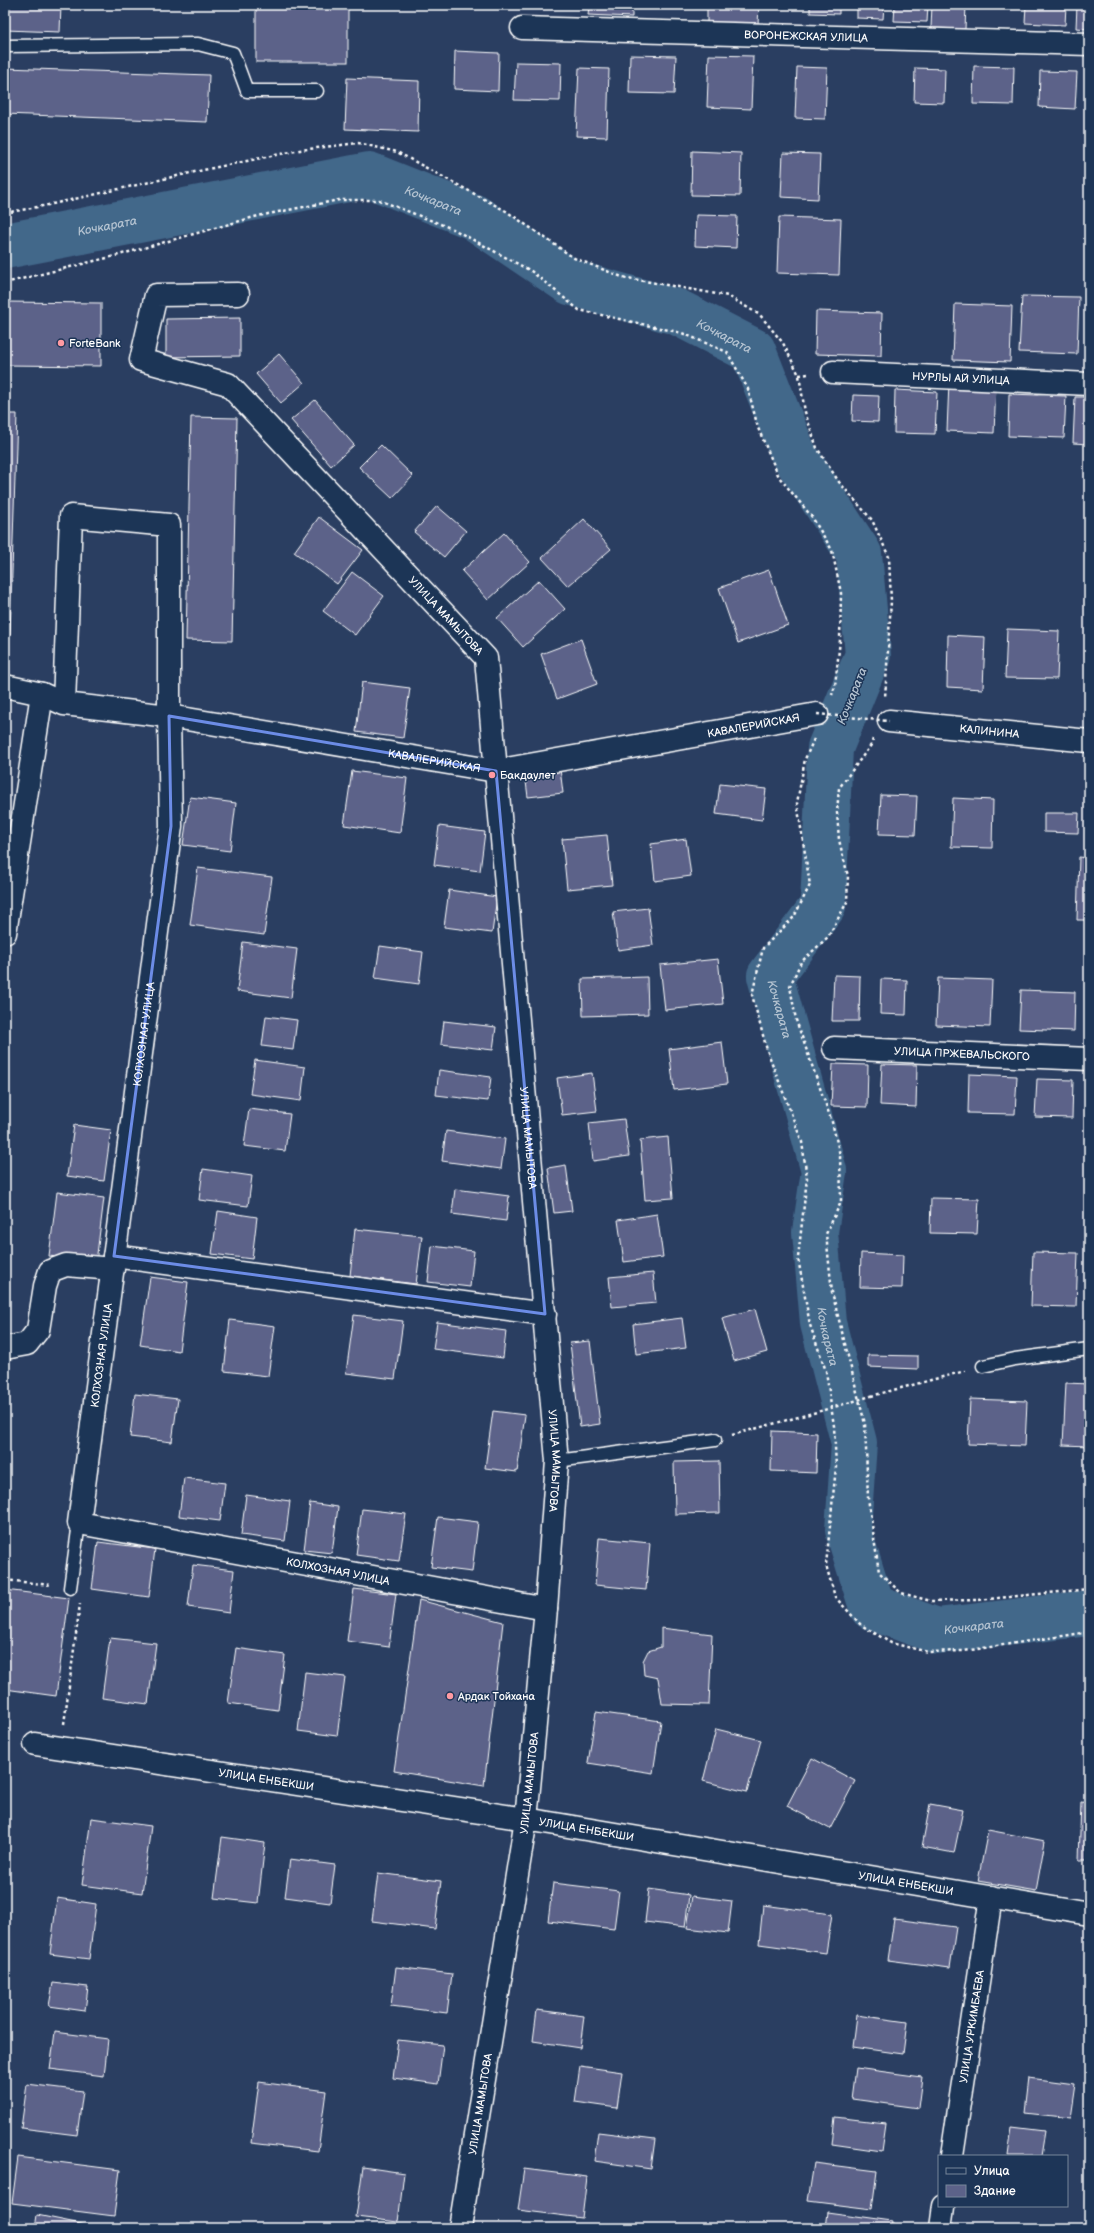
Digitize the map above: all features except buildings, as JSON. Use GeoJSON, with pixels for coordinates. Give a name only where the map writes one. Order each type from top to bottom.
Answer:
{"type":"FeatureCollection","features":[{"type":"Feature","properties":{"kind":"street","name":"ВОРОНЕЖСКАЯ УЛИЦА"},"geometry":{"type":"LineString","coordinates":[[522,28],[1089,44]]}},
{"type":"Feature","properties":{"kind":"street","name":"УЛИЦА МАМЫТОВА"},"geometry":{"type":"LineString","coordinates":[[238,294],[156,295],[141,360],[228,384],[486,658],[557,1461],[546,1609],[526,1819],[460,2228]]}},
{"type":"Feature","properties":{"kind":"street","name":"НУРЛЫ АЙ УЛИЦА"},"geometry":{"type":"LineString","coordinates":[[833,372],[1089,384]]}},
{"type":"Feature","properties":{"kind":"street","name":"КОЛХОЗНАЯ УЛИЦА"},"geometry":{"type":"LineString","coordinates":[[64,704],[71,516],[169,525],[169,716],[171,826],[80,1523],[546,1609]]}},
{"type":"Feature","properties":{"kind":"street","name":"КАВАЛЕРИЙСКАЯ"},"geometry":{"type":"LineString","coordinates":[[5,686],[42,694],[64,704],[169,716],[496,772],[823,715]]}},
{"type":"Feature","properties":{"kind":"street"},"geometry":{"type":"LineString","coordinates":[[5,933],[42,694]]}},
{"type":"Feature","properties":{"kind":"street","name":"КАЛИНИНА"},"geometry":{"type":"LineString","coordinates":[[889,721],[1089,741]]}},
{"type":"Feature","properties":{"kind":"street","name":"УЛИЦА ПРЖЕВАЛЬСКОГО"},"geometry":{"type":"LineString","coordinates":[[834,1048],[1089,1059]]}},
{"type":"Feature","properties":{"kind":"street"},"geometry":{"type":"LineString","coordinates":[[5,1348],[27,1344],[38,1330],[45,1286],[50,1271],[66,1265],[114,1263],[545,1314]]}},
{"type":"Feature","properties":{"kind":"street","name":"УЛИЦА ЕНБЕКШИ"},"geometry":{"type":"LineString","coordinates":[[36,1744],[526,1819],[1089,1914]]}},
{"type":"Feature","properties":{"kind":"street","name":"УЛИЦА УРКИМБАЕВА"},"geometry":{"type":"LineString","coordinates":[[952,2155],[991,1898]]}},
{"type":"Feature","properties":{"kind":"street"},"geometry":{"type":"LineString","coordinates":[[941,2228],[944,2207]]}},
{"type":"Feature","properties":{"kind":"lane"},"geometry":{"type":"LineString","coordinates":[[5,46],[198,44],[233,53],[247,91],[317,91]]}},
{"type":"Feature","properties":{"kind":"lane"},"geometry":{"type":"LineString","coordinates":[[983,1366],[1015,1359],[1089,1349]]}},
{"type":"Feature","properties":{"kind":"lane"},"geometry":{"type":"LineString","coordinates":[[557,1461],[714,1440]]}},
{"type":"Feature","properties":{"kind":"lane"},"geometry":{"type":"LineString","coordinates":[[70,1588],[80,1523]]}},
{"type":"Feature","properties":{"kind":"path"},"geometry":{"type":"LineString","coordinates":[[5,283],[115,256],[258,216],[339,200],[379,200],[453,229],[525,268],[579,310],[682,333],[727,352],[748,389],[758,428],[779,477],[812,517],[832,550],[841,593],[840,640],[835,686],[805,759],[797,803],[810,885],[794,917],[763,948],[752,995],[767,1050],[802,1142],[807,1178],[798,1258],[810,1325],[826,1371],[834,1426],[836,1467],[826,1565],[835,1597],[861,1625],[891,1644],[928,1652],[964,1651],[1089,1632]]}},
{"type":"Feature","properties":{"kind":"path"},"geometry":{"type":"LineString","coordinates":[[823,715],[889,721]]}},
{"type":"Feature","properties":{"kind":"path"},"geometry":{"type":"LineString","coordinates":[[714,1440],[983,1366]]}},
{"type":"Feature","properties":{"kind":"path"},"geometry":{"type":"LineString","coordinates":[[5,1580],[70,1588],[80,1602],[60,1748]]}},
{"type":"Feature","properties":{"kind":"highlighted area"},"geometry":{"type":"Polygon","coordinates":[[[169,716],[496,771],[545,1314],[114,1256],[171,826],[169,716]]]}},
{"type":"Feature","properties":{"kind":"waterway","name":"Кочкарата"},"geometry":{"type":"LineString","coordinates":[[5,246],[369,175],[474,217],[570,282],[677,312],[753,351],[793,453],[859,554],[868,655],[830,748],[823,906],[770,976],[824,1171],[815,1232],[823,1323],[854,1443],[848,1530],[872,1607],[937,1631],[1089,1613]]}},
{"type":"Feature","properties":{"kind":"place","name":"ForteBank"},"geometry":{"type":"Point","coordinates":[61,343]}},
{"type":"Feature","properties":{"kind":"place","name":"Бакдаулет"},"geometry":{"type":"Point","coordinates":[492,775]}},
{"type":"Feature","properties":{"kind":"place","name":"Ардак Тойхана"},"geometry":{"type":"Point","coordinates":[450,1696]}}]}
